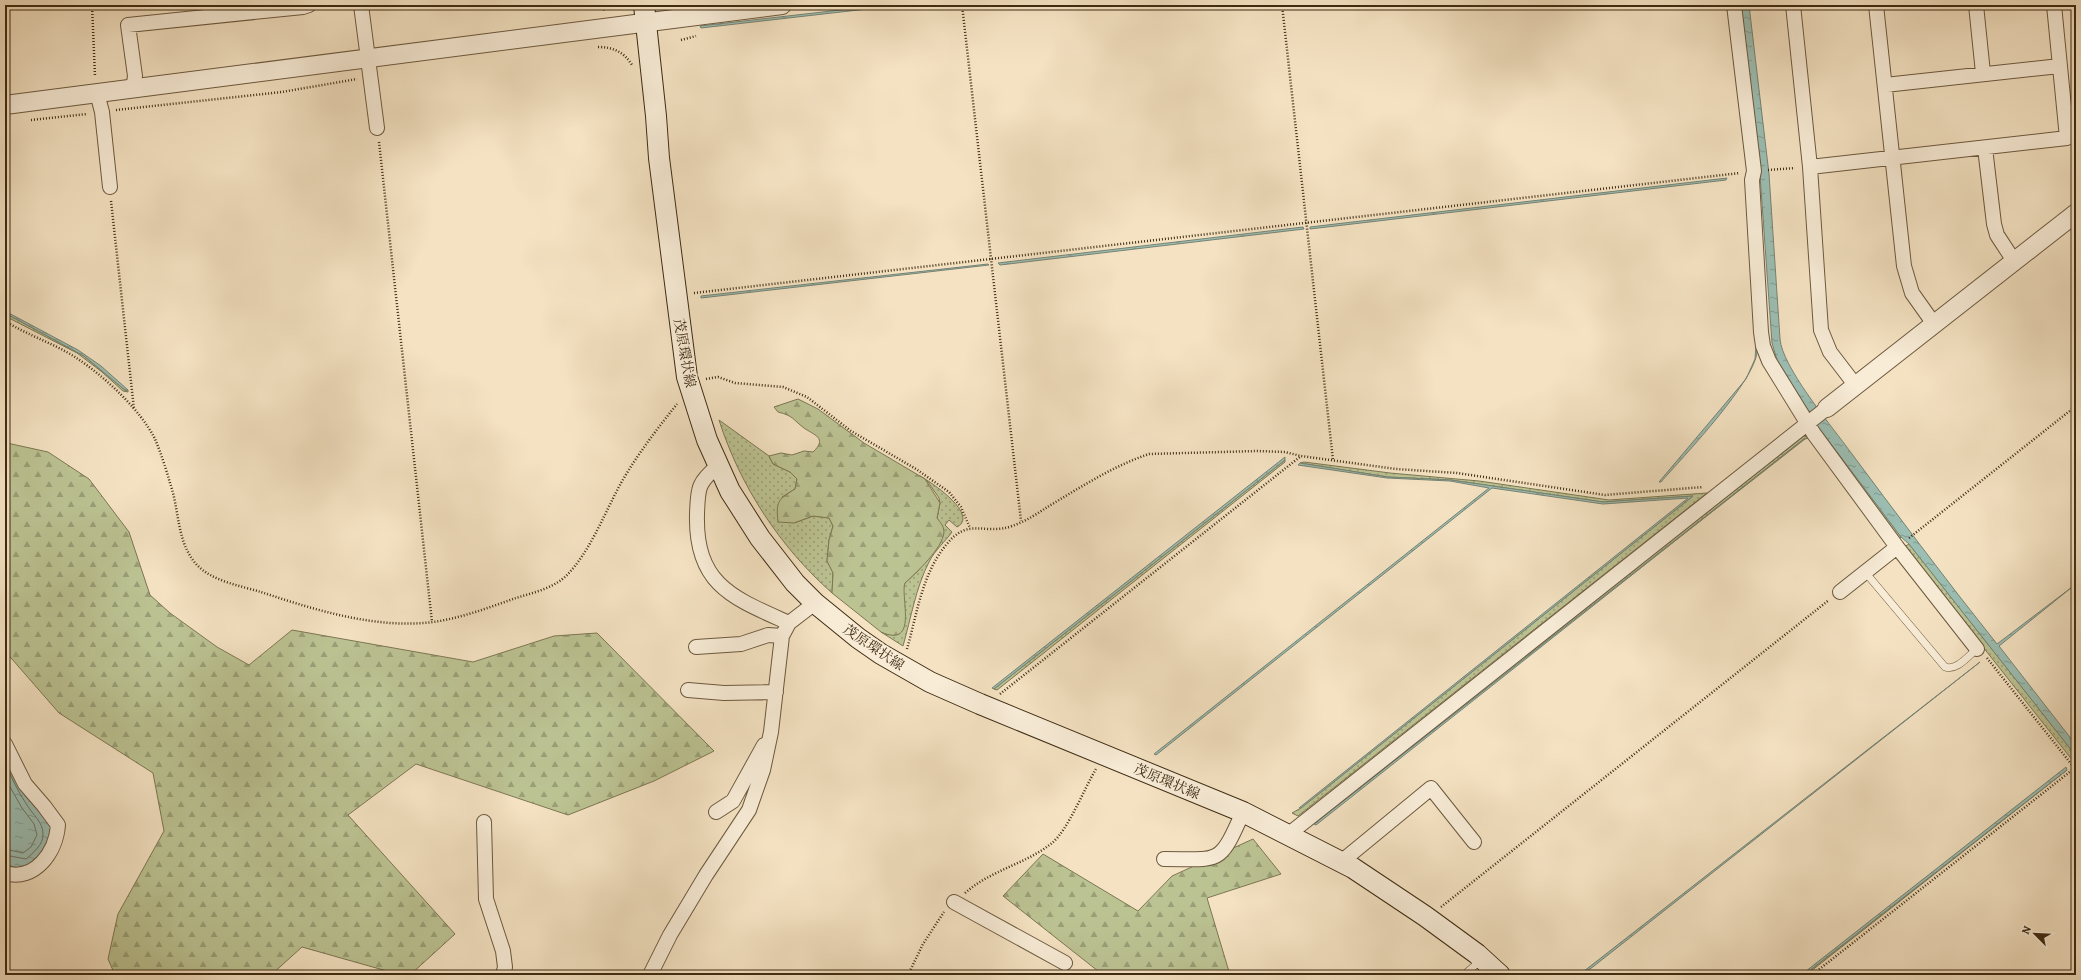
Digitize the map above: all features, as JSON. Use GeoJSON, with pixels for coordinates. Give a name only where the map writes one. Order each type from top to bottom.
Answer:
{"type":"FeatureCollection","features":[{"type":"Feature","properties":{"kind":"main road","name":"茂原環状線"},"geometry":{"type":"LineString","coordinates":[[645,14],[659,158],[675,295],[689,385],[718,466],[730,491],[760,538],[795,583],[815,603],[858,638],[902,667],[980,704],[1243,812],[1289,834],[1341,862],[1425,916],[1482,959],[1500,975]]}},
{"type":"Feature","properties":{"kind":"street"},"geometry":{"type":"LineString","coordinates":[[133,89],[135,76],[128,26],[303,7],[309,5]]}},
{"type":"Feature","properties":{"kind":"street"},"geometry":{"type":"LineString","coordinates":[[361,5],[377,128]]}},
{"type":"Feature","properties":{"kind":"street"},"geometry":{"type":"LineString","coordinates":[[5,105],[133,89],[369,67],[645,14],[782,5]]}},
{"type":"Feature","properties":{"kind":"street"},"geometry":{"type":"LineString","coordinates":[[1734,5],[1754,171],[1753,188],[1764,346],[1776,373],[1814,434],[1897,546],[1977,648]]}},
{"type":"Feature","properties":{"kind":"street"},"geometry":{"type":"LineString","coordinates":[[1793,5],[1810,167],[1821,330],[1830,352],[1856,386]]}},
{"type":"Feature","properties":{"kind":"street"},"geometry":{"type":"LineString","coordinates":[[1876,5],[1906,280],[1912,293],[1934,324]]}},
{"type":"Feature","properties":{"kind":"street"},"geometry":{"type":"LineString","coordinates":[[1976,5],[1983,73]]}},
{"type":"Feature","properties":{"kind":"street"},"geometry":{"type":"LineString","coordinates":[[1810,167],[1985,148],[2072,136],[2060,66],[2054,5]]}},
{"type":"Feature","properties":{"kind":"street"},"geometry":{"type":"LineString","coordinates":[[1885,85],[1983,73],[2060,66]]}},
{"type":"Feature","properties":{"kind":"street"},"geometry":{"type":"LineString","coordinates":[[97,93],[102,112],[110,187]]}},
{"type":"Feature","properties":{"kind":"street"},"geometry":{"type":"LineString","coordinates":[[1985,148],[1994,224],[1997,235],[2014,261]]}},
{"type":"Feature","properties":{"kind":"street"},"geometry":{"type":"LineString","coordinates":[[1289,834],[1726,487],[2014,261],[2074,219]]}},
{"type":"Feature","properties":{"kind":"street"},"geometry":{"type":"LineString","coordinates":[[718,466],[705,476],[698,490],[697,534],[703,561],[712,576],[731,594],[748,604],[790,623]]}},
{"type":"Feature","properties":{"kind":"street"},"geometry":{"type":"LineString","coordinates":[[1840,592],[1897,546]]}},
{"type":"Feature","properties":{"kind":"street"},"geometry":{"type":"LineString","coordinates":[[650,975],[678,922],[706,875],[749,810],[763,770],[771,732],[782,636],[790,623],[815,603]]}},
{"type":"Feature","properties":{"kind":"street"},"geometry":{"type":"LineString","coordinates":[[696,646],[742,644],[768,635],[782,636]]}},
{"type":"Feature","properties":{"kind":"street"},"geometry":{"type":"LineString","coordinates":[[688,690],[724,693],[776,692]]}},
{"type":"Feature","properties":{"kind":"street"},"geometry":{"type":"LineString","coordinates":[[716,812],[733,801],[771,732]]}},
{"type":"Feature","properties":{"kind":"street"},"geometry":{"type":"LineString","coordinates":[[5,744],[24,784],[44,806],[58,825],[57,837],[51,852],[32,872],[11,875],[5,873]]}},
{"type":"Feature","properties":{"kind":"street"},"geometry":{"type":"LineString","coordinates":[[1341,862],[1431,788],[1474,842]]}},
{"type":"Feature","properties":{"kind":"street"},"geometry":{"type":"LineString","coordinates":[[1164,859],[1212,859],[1222,853],[1226,847],[1243,812]]}},
{"type":"Feature","properties":{"kind":"street"},"geometry":{"type":"LineString","coordinates":[[484,822],[486,899],[503,951],[506,967],[503,975]]}},
{"type":"Feature","properties":{"kind":"street"},"geometry":{"type":"LineString","coordinates":[[954,902],[1065,963]]}},
{"type":"Feature","properties":{"kind":"lane"},"geometry":{"type":"LineString","coordinates":[[1864,572],[1945,667],[1949,668],[1956,666],[1977,648]]}},
{"type":"Feature","properties":{"kind":"lane"},"geometry":{"type":"LineString","coordinates":[[1464,975],[1482,959]]}},
{"type":"Feature","properties":{"kind":"path"},"geometry":{"type":"LineString","coordinates":[[92,5],[97,93]]}},
{"type":"Feature","properties":{"kind":"path"},"geometry":{"type":"LineString","coordinates":[[962,5],[1021,521]]}},
{"type":"Feature","properties":{"kind":"path"},"geometry":{"type":"LineString","coordinates":[[1282,5],[1333,460]]}},
{"type":"Feature","properties":{"kind":"path"},"geometry":{"type":"LineString","coordinates":[[681,40],[696,36]]}},
{"type":"Feature","properties":{"kind":"path"},"geometry":{"type":"LineString","coordinates":[[591,47],[607,47],[618,51],[627,57],[634,72]]}},
{"type":"Feature","properties":{"kind":"path"},"geometry":{"type":"LineString","coordinates":[[27,121],[282,92],[369,67]]}},
{"type":"Feature","properties":{"kind":"path"},"geometry":{"type":"LineString","coordinates":[[377,128],[432,622]]}},
{"type":"Feature","properties":{"kind":"path"},"geometry":{"type":"LineString","coordinates":[[675,295],[724,288],[992,259],[1754,171],[1810,167]]}},
{"type":"Feature","properties":{"kind":"path"},"geometry":{"type":"LineString","coordinates":[[110,187],[134,409]]}},
{"type":"Feature","properties":{"kind":"path"},"geometry":{"type":"LineString","coordinates":[[5,321],[76,357],[103,378],[134,409],[154,439],[172,486],[179,530],[185,548],[198,566],[217,578],[267,594],[354,617],[400,623],[432,622],[484,608],[548,587],[568,574],[587,547],[623,481],[689,385],[718,377],[735,383],[783,387],[807,397],[868,443],[916,469],[949,492],[961,507],[970,528]]}},
{"type":"Feature","properties":{"kind":"path"},"geometry":{"type":"LineString","coordinates":[[1897,546],[2076,406]]}},
{"type":"Feature","properties":{"kind":"path"},"geometry":{"type":"LineString","coordinates":[[902,667],[925,582],[933,563],[957,533],[970,528],[995,530],[1012,526],[1099,477],[1134,459],[1149,454],[1257,451],[1285,452],[1301,456],[1396,469],[1457,473],[1604,495],[1702,487],[1726,487]]}},
{"type":"Feature","properties":{"kind":"path"},"geometry":{"type":"LineString","coordinates":[[980,704],[998,695],[1301,456]]}},
{"type":"Feature","properties":{"kind":"path"},"geometry":{"type":"LineString","coordinates":[[1425,916],[1448,902],[1840,592]]}},
{"type":"Feature","properties":{"kind":"path"},"geometry":{"type":"LineString","coordinates":[[1812,975],[2076,769],[1977,648]]}},
{"type":"Feature","properties":{"kind":"path"},"geometry":{"type":"LineString","coordinates":[[908,975],[938,918],[954,902],[987,877],[1032,858],[1054,842],[1069,820],[1083,791],[1105,755]]}},
{"type":"Feature","properties":{"kind":"green space"},"geometry":{"type":"Polygon","coordinates":[[[5,313],[84,356],[126,391],[128,390],[128,392],[123,391],[102,372],[77,353],[5,316],[5,313]]]}},
{"type":"Feature","properties":{"kind":"green space"},"geometry":{"type":"Polygon","coordinates":[[[798,399],[818,409],[864,443],[925,479],[940,503],[937,518],[942,524],[944,532],[934,553],[905,583],[905,619],[904,627],[900,633],[893,635],[881,632],[832,593],[833,573],[827,561],[829,540],[833,526],[829,518],[813,516],[794,523],[778,522],[777,510],[779,502],[784,496],[795,489],[797,479],[790,472],[773,464],[769,456],[781,453],[792,455],[804,451],[813,452],[819,443],[818,437],[790,416],[778,412],[774,407],[798,399]]]}},
{"type":"Feature","properties":{"kind":"green space"},"geometry":{"type":"Polygon","coordinates":[[[719,420],[769,456],[773,464],[790,472],[797,479],[795,489],[782,497],[794,523],[813,516],[829,518],[833,526],[829,540],[827,561],[833,572],[832,593],[795,556],[764,514],[750,492],[738,468],[719,420]]]}},
{"type":"Feature","properties":{"kind":"green space"},"geometry":{"type":"Polygon","coordinates":[[[1819,426],[1901,537],[1899,539],[1818,427],[1819,426]]]}},
{"type":"Feature","properties":{"kind":"green space"},"geometry":{"type":"Polygon","coordinates":[[[1804,436],[1810,438],[1805,439],[1314,824],[1312,823],[1804,436]]]}},
{"type":"Feature","properties":{"kind":"green space"},"geometry":{"type":"Polygon","coordinates":[[[7,443],[48,452],[89,479],[129,532],[150,595],[170,613],[217,647],[249,665],[292,630],[473,662],[554,636],[597,633],[714,751],[654,781],[568,815],[416,764],[348,815],[455,934],[410,975],[401,975],[302,947],[271,975],[115,975],[108,959],[118,914],[164,831],[153,773],[59,713],[5,651],[5,457],[7,443]]]}},
{"type":"Feature","properties":{"kind":"green space"},"geometry":{"type":"Polygon","coordinates":[[[1285,460],[1285,462],[997,690],[994,689],[1285,460]]]}},
{"type":"Feature","properties":{"kind":"green space"},"geometry":{"type":"Polygon","coordinates":[[[1304,462],[1390,473],[1479,481],[1609,500],[1707,493],[1298,816],[1292,813],[1301,808],[1693,496],[1603,502],[1451,480],[1388,477],[1300,463],[1304,462]]]}},
{"type":"Feature","properties":{"kind":"green space"},"geometry":{"type":"Polygon","coordinates":[[[920,476],[933,484],[951,499],[958,507],[962,515],[962,522],[957,527],[949,520],[945,525],[952,532],[934,554],[924,572],[917,592],[903,646],[881,632],[888,635],[905,583],[918,571],[944,530],[937,518],[940,503],[939,498],[928,482],[920,476]]]}},
{"type":"Feature","properties":{"kind":"green space"},"geometry":{"type":"Polygon","coordinates":[[[1909,544],[2076,756],[2075,761],[2073,761],[1904,547],[1909,544]]]}},
{"type":"Feature","properties":{"kind":"green space"},"geometry":{"type":"Polygon","coordinates":[[[2067,770],[1806,975],[1804,975],[2067,770]]]}},
{"type":"Feature","properties":{"kind":"green space"},"geometry":{"type":"Polygon","coordinates":[[[1253,839],[1281,874],[1207,898],[1230,975],[1103,975],[1003,896],[1043,854],[1138,911],[1172,876],[1253,839]]]}},
{"type":"Feature","properties":{"kind":"water"},"geometry":{"type":"Polygon","coordinates":[[[884,5],[902,5],[701,28],[700,26],[884,5]]]}},
{"type":"Feature","properties":{"kind":"water"},"geometry":{"type":"Polygon","coordinates":[[[1740,5],[1749,5],[1769,174],[1780,339],[1789,364],[1797,379],[1818,409],[1997,644],[2076,584],[1999,646],[2076,745],[2076,756],[1909,544],[1901,537],[1807,412],[1778,363],[1772,343],[1760,175],[1740,5]]]}},
{"type":"Feature","properties":{"kind":"water"},"geometry":{"type":"Polygon","coordinates":[[[1727,178],[1726,180],[1310,229],[1310,227],[1727,178]]]}},
{"type":"Feature","properties":{"kind":"water"},"geometry":{"type":"Polygon","coordinates":[[[1303,227],[1304,229],[1000,265],[998,263],[1303,227]]]}},
{"type":"Feature","properties":{"kind":"water"},"geometry":{"type":"Polygon","coordinates":[[[989,265],[701,298],[701,296],[989,265]]]}},
{"type":"Feature","properties":{"kind":"water"},"geometry":{"type":"Polygon","coordinates":[[[5,311],[78,350],[101,366],[128,390],[126,391],[84,356],[5,313],[5,311]]]}},
{"type":"Feature","properties":{"kind":"water"},"geometry":{"type":"Polygon","coordinates":[[[1743,383],[1720,415],[1661,482],[1659,482],[1743,383]]]}},
{"type":"Feature","properties":{"kind":"water"},"geometry":{"type":"Polygon","coordinates":[[[1805,438],[1316,825],[1314,824],[1805,438]]]}},
{"type":"Feature","properties":{"kind":"water"},"geometry":{"type":"Polygon","coordinates":[[[1285,457],[1285,460],[994,689],[992,688],[1285,457]]]}},
{"type":"Feature","properties":{"kind":"water"},"geometry":{"type":"Polygon","coordinates":[[[1300,463],[1388,477],[1451,480],[1603,502],[1693,496],[1301,808],[1299,808],[1688,498],[1603,504],[1492,488],[1156,755],[1154,754],[1489,488],[1450,481],[1387,478],[1298,465],[1300,463]]]}},
{"type":"Feature","properties":{"kind":"water"},"geometry":{"type":"Polygon","coordinates":[[[1980,662],[1594,966],[1582,975],[1579,975],[1980,662]]]}},
{"type":"Feature","properties":{"kind":"water"},"geometry":{"type":"Polygon","coordinates":[[[5,744],[47,817],[53,834],[42,857],[21,869],[5,864],[5,744]]]}},
{"type":"Feature","properties":{"kind":"water"},"geometry":{"type":"Polygon","coordinates":[[[2066,767],[2067,770],[1804,975],[1801,975],[2066,767]]]}}]}
